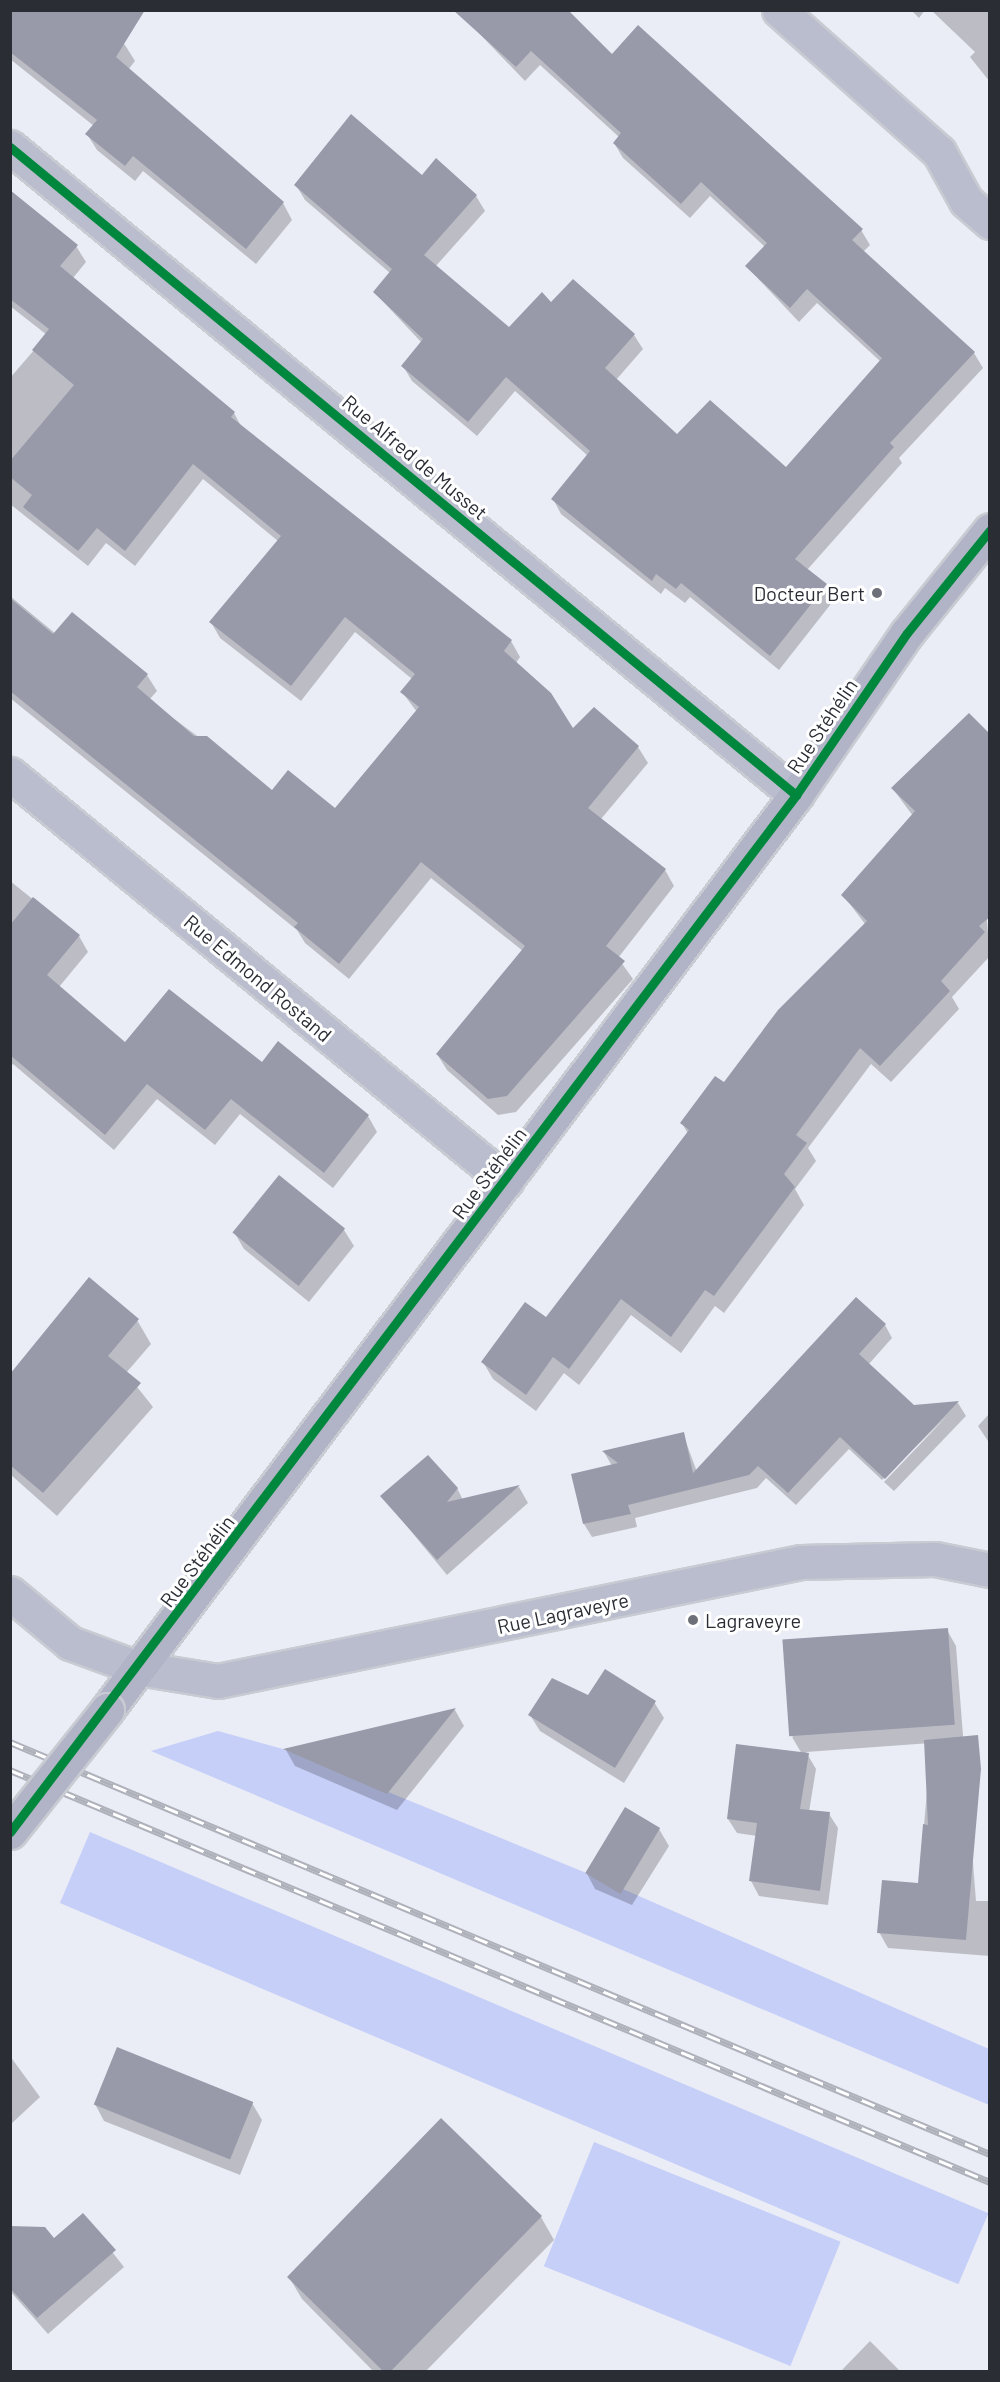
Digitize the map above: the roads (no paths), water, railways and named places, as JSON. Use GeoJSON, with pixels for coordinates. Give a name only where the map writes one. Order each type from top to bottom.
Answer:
{"type":"FeatureCollection","features":[{"type":"Feature","properties":{"kind":"street"},"geometry":{"type":"LineString","coordinates":[[779,10],[939,152],[966,201],[990,222]]}},
{"type":"Feature","properties":{"kind":"street","name":"Rue Alfred de Musset"},"geometry":{"type":"LineString","coordinates":[[10,147],[796,795]]}},
{"type":"Feature","properties":{"kind":"street","name":"Rue Stéhélin"},"geometry":{"type":"LineString","coordinates":[[10,1832],[107,1710],[506,1181],[796,795],[907,633],[990,530]]}},
{"type":"Feature","properties":{"kind":"street","name":"Rue Edmond Rostand"},"geometry":{"type":"LineString","coordinates":[[10,774],[506,1181]]}},
{"type":"Feature","properties":{"kind":"street","name":"Rue Lagraveyre"},"geometry":{"type":"LineString","coordinates":[[10,1593],[70,1643],[138,1668],[218,1681],[252,1677],[801,1562],[935,1559],[990,1570]]}},
{"type":"Feature","properties":{"kind":"railway"},"geometry":{"type":"LineString","coordinates":[[10,1742],[990,2154]]}},
{"type":"Feature","properties":{"kind":"railway"},"geometry":{"type":"LineString","coordinates":[[10,1770],[990,2182]]}},
{"type":"Feature","properties":{"kind":"place","name":"Docteur Bert"},"geometry":{"type":"Point","coordinates":[877,593]}},
{"type":"Feature","properties":{"kind":"place","name":"Lagraveyre"},"geometry":{"type":"Point","coordinates":[693,1620]}}]}
